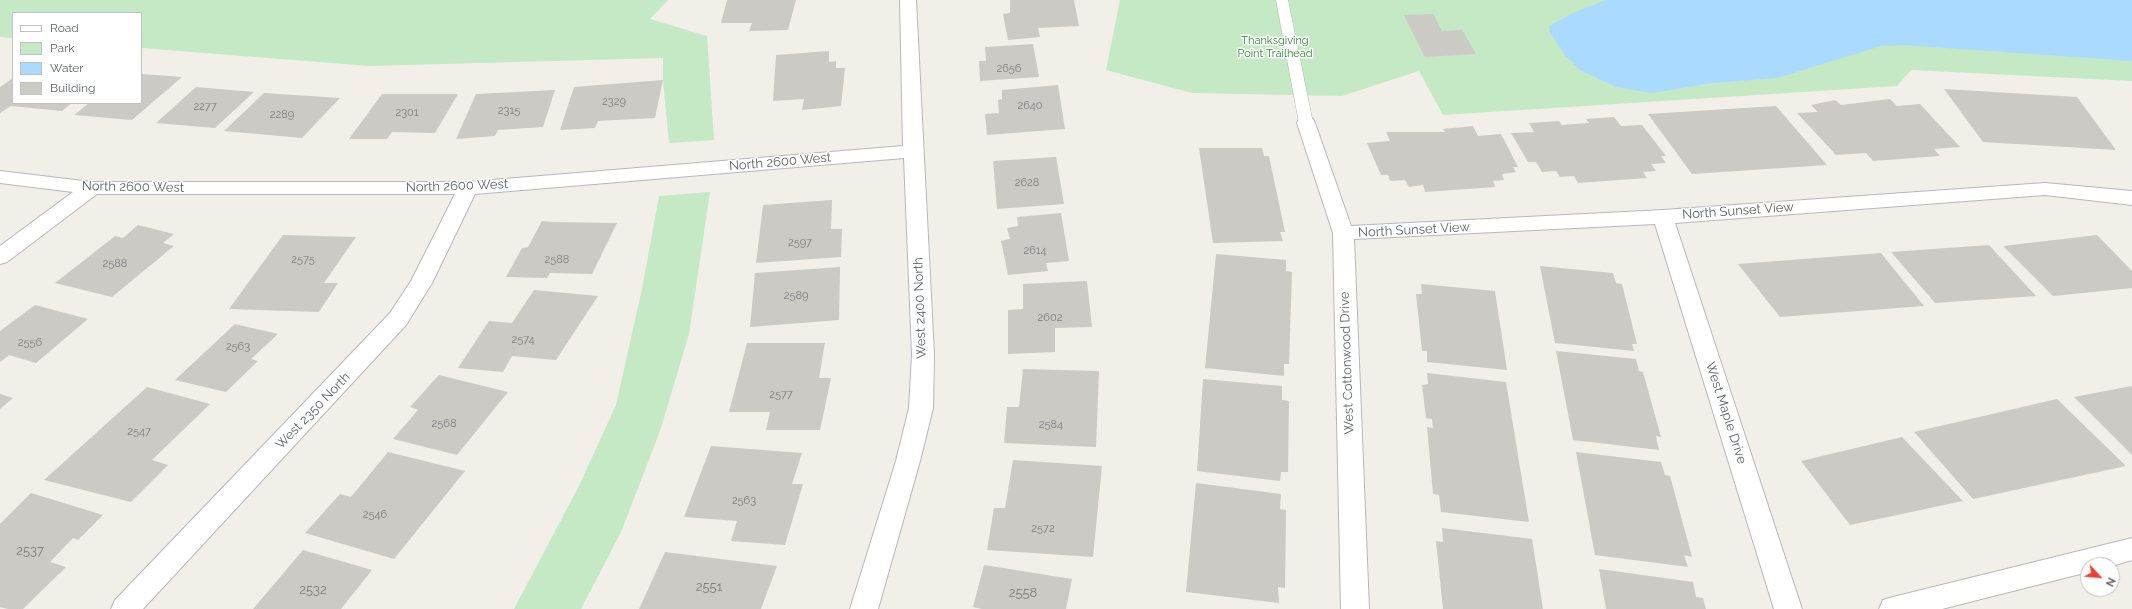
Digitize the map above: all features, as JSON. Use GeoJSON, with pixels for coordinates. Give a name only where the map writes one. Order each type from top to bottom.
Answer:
{"type":"FeatureCollection","features":[{"type":"Feature","properties":{"kind":"street","name":"West 2400 North"},"geometry":{"type":"LineString","coordinates":[[864,609],[908,460],[921,408],[923,355],[912,151],[908,0]]}},
{"type":"Feature","properties":{"kind":"street","name":"West Cottonwood Drive"},"geometry":{"type":"LineString","coordinates":[[1306,123],[1343,233],[1355,609]]}},
{"type":"Feature","properties":{"kind":"street","name":"North 2600 West"},"geometry":{"type":"LineString","coordinates":[[0,177],[92,188],[468,188],[912,151]]}},
{"type":"Feature","properties":{"kind":"street"},"geometry":{"type":"LineString","coordinates":[[0,257],[92,188]]}},
{"type":"Feature","properties":{"kind":"street","name":"West 2350 North"},"geometry":{"type":"LineString","coordinates":[[125,609],[365,356],[398,319],[421,283],[468,188]]}},
{"type":"Feature","properties":{"kind":"street","name":"North Sunset View"},"geometry":{"type":"LineString","coordinates":[[1343,233],[1663,217],[2045,189],[2132,198]]}},
{"type":"Feature","properties":{"kind":"street","name":"West Maple Drive"},"geometry":{"type":"LineString","coordinates":[[1663,217],[1788,609]]}},
{"type":"Feature","properties":{"kind":"street"},"geometry":{"type":"LineString","coordinates":[[1893,609],[2132,549]]}},
{"type":"Feature","properties":{"kind":"lane"},"geometry":{"type":"LineString","coordinates":[[1282,0],[1306,123]]}},
{"type":"Feature","properties":{"kind":"green space"},"geometry":{"type":"Polygon","coordinates":[[[0,0],[668,0],[650,19],[707,36],[714,140],[669,143],[663,80],[663,58],[370,66],[142,48],[142,12],[12,12],[12,38],[0,37],[0,0]]]}},
{"type":"Feature","properties":{"kind":"green space","name":"Thanksgiving Point Trailhead"},"geometry":{"type":"Polygon","coordinates":[[[1120,0],[2132,0],[2132,81],[1911,70],[1897,86],[1443,115],[1419,71],[1342,96],[1192,93],[1106,70],[1120,0]]]}},
{"type":"Feature","properties":{"kind":"green space"},"geometry":{"type":"Polygon","coordinates":[[[710,192],[689,334],[660,431],[621,532],[581,609],[514,609],[579,486],[616,405],[642,289],[659,196],[710,192]]]}},
{"type":"Feature","properties":{"kind":"water"},"geometry":{"type":"Polygon","coordinates":[[[1606,0],[2132,0],[2132,61],[1903,45],[1881,46],[1777,78],[1712,83],[1652,93],[1616,87],[1580,70],[1564,54],[1550,32],[1549,26],[1575,12],[1606,0]]]}},
{"type":"Feature","properties":{"kind":"building"},"geometry":{"type":"Polygon","coordinates":[[[727,0],[796,0],[788,30],[749,31],[752,23],[721,23],[727,0]]]}},
{"type":"Feature","properties":{"kind":"building"},"geometry":{"type":"Polygon","coordinates":[[[1010,0],[1074,0],[1079,26],[1038,28],[1040,37],[1008,40],[1003,14],[1010,13],[1010,0]]]}},
{"type":"Feature","properties":{"kind":"building"},"geometry":{"type":"Polygon","coordinates":[[[1433,14],[1442,31],[1462,30],[1476,54],[1425,57],[1404,15],[1433,14]]]}},
{"type":"Feature","properties":{"kind":"building"},"geometry":{"type":"Polygon","coordinates":[[[1033,44],[1039,77],[980,81],[979,61],[986,61],[985,47],[1033,44]]]}},
{"type":"Feature","properties":{"kind":"building"},"geometry":{"type":"Polygon","coordinates":[[[829,51],[829,62],[836,61],[836,68],[845,68],[841,106],[802,110],[804,99],[773,101],[776,55],[829,51]]]}},
{"type":"Feature","properties":{"kind":"building"},"geometry":{"type":"Polygon","coordinates":[[[142,74],[182,77],[132,120],[74,115],[88,104],[142,104],[142,74]]]}},
{"type":"Feature","properties":{"kind":"building"},"geometry":{"type":"Polygon","coordinates":[[[12,79],[12,104],[71,104],[62,111],[11,106],[0,113],[0,87],[12,79]]]}},
{"type":"Feature","properties":{"kind":"building"},"geometry":{"type":"Polygon","coordinates":[[[663,80],[655,118],[598,121],[595,128],[560,130],[574,87],[663,80]]]}},
{"type":"Feature","properties":{"kind":"building"},"geometry":{"type":"Polygon","coordinates":[[[1058,85],[1065,129],[987,135],[985,114],[999,113],[998,100],[1002,99],[1002,90],[1058,85]]]}},
{"type":"Feature","properties":{"kind":"building"},"geometry":{"type":"Polygon","coordinates":[[[196,87],[254,92],[215,128],[156,123],[196,87]]]}},
{"type":"Feature","properties":{"kind":"building"},"geometry":{"type":"Polygon","coordinates":[[[1944,89],[2077,97],[2116,150],[1983,142],[1944,89]]]}},
{"type":"Feature","properties":{"kind":"building"},"geometry":{"type":"Polygon","coordinates":[[[555,90],[543,127],[498,130],[495,136],[456,139],[476,94],[555,90]]]}},
{"type":"Feature","properties":{"kind":"building"},"geometry":{"type":"Polygon","coordinates":[[[264,93],[340,98],[302,138],[224,131],[264,93]]]}},
{"type":"Feature","properties":{"kind":"building"},"geometry":{"type":"Polygon","coordinates":[[[382,94],[458,94],[435,133],[392,132],[387,139],[349,139],[382,94]]]}},
{"type":"Feature","properties":{"kind":"building"},"geometry":{"type":"Polygon","coordinates":[[[1890,99],[1897,106],[1920,104],[1960,147],[1934,149],[1940,156],[1873,161],[1866,153],[1836,155],[1797,113],[1818,112],[1811,105],[1835,100],[1841,105],[1890,99]]]}},
{"type":"Feature","properties":{"kind":"building"},"geometry":{"type":"Polygon","coordinates":[[[1776,106],[1827,165],[1692,174],[1648,114],[1776,106]]]}},
{"type":"Feature","properties":{"kind":"building"},"geometry":{"type":"Polygon","coordinates":[[[1614,117],[1621,126],[1642,125],[1666,156],[1661,156],[1666,163],[1651,164],[1656,171],[1643,172],[1647,178],[1578,183],[1574,176],[1560,177],[1556,171],[1542,172],[1536,162],[1528,162],[1511,133],[1534,132],[1529,123],[1559,121],[1562,125],[1589,123],[1586,119],[1614,117]]]}},
{"type":"Feature","properties":{"kind":"building"},"geometry":{"type":"Polygon","coordinates":[[[1473,126],[1478,136],[1501,134],[1518,167],[1513,167],[1516,172],[1502,174],[1504,180],[1493,181],[1495,187],[1425,192],[1423,185],[1409,187],[1405,180],[1390,181],[1388,175],[1381,175],[1367,143],[1390,141],[1386,132],[1445,132],[1443,129],[1473,126]]]}},
{"type":"Feature","properties":{"kind":"building"},"geometry":{"type":"Polygon","coordinates":[[[1199,148],[1262,148],[1264,156],[1269,156],[1285,232],[1280,232],[1283,241],[1213,243],[1199,148]]]}},
{"type":"Feature","properties":{"kind":"building"},"geometry":{"type":"Polygon","coordinates":[[[1056,157],[1064,204],[997,209],[993,161],[1056,157]]]}},
{"type":"Feature","properties":{"kind":"building"},"geometry":{"type":"Polygon","coordinates":[[[832,200],[831,229],[842,229],[841,257],[756,263],[763,205],[832,200]]]}},
{"type":"Feature","properties":{"kind":"building"},"geometry":{"type":"Polygon","coordinates":[[[1061,213],[1069,261],[1046,263],[1048,271],[1008,275],[1001,241],[1010,239],[1007,228],[1018,226],[1017,217],[1061,213]]]}},
{"type":"Feature","properties":{"kind":"building"},"geometry":{"type":"Polygon","coordinates":[[[542,221],[617,223],[592,274],[550,273],[547,278],[506,277],[522,248],[528,247],[542,221]]]}},
{"type":"Feature","properties":{"kind":"building"},"geometry":{"type":"Polygon","coordinates":[[[138,225],[174,234],[163,243],[174,246],[112,297],[55,283],[115,236],[123,238],[138,225]]]}},
{"type":"Feature","properties":{"kind":"building"},"geometry":{"type":"Polygon","coordinates":[[[283,235],[356,237],[324,283],[338,283],[319,312],[229,309],[283,235]]]}},
{"type":"Feature","properties":{"kind":"building"},"geometry":{"type":"Polygon","coordinates":[[[2097,235],[2132,271],[2132,288],[2053,296],[2003,246],[2097,235]]]}},
{"type":"Feature","properties":{"kind":"building"},"geometry":{"type":"Polygon","coordinates":[[[1989,245],[2036,296],[1935,303],[1891,252],[1989,245]]]}},
{"type":"Feature","properties":{"kind":"building"},"geometry":{"type":"Polygon","coordinates":[[[1881,253],[1924,306],[1780,317],[1738,264],[1881,253]]]}},
{"type":"Feature","properties":{"kind":"building"},"geometry":{"type":"Polygon","coordinates":[[[1216,254],[1286,260],[1286,271],[1292,272],[1289,364],[1284,364],[1284,376],[1205,368],[1216,254]]]}},
{"type":"Feature","properties":{"kind":"building"},"geometry":{"type":"Polygon","coordinates":[[[1540,266],[1613,273],[1616,283],[1622,284],[1637,344],[1632,344],[1634,351],[1555,343],[1540,266]]]}},
{"type":"Feature","properties":{"kind":"building"},"geometry":{"type":"Polygon","coordinates":[[[840,267],[839,320],[750,327],[755,273],[840,267]]]}},
{"type":"Feature","properties":{"kind":"building"},"geometry":{"type":"Polygon","coordinates":[[[1087,281],[1092,327],[1055,328],[1055,352],[1008,354],[1008,310],[1023,309],[1023,284],[1087,281]]]}},
{"type":"Feature","properties":{"kind":"building"},"geometry":{"type":"Polygon","coordinates":[[[1421,284],[1495,291],[1507,370],[1427,362],[1427,351],[1422,351],[1416,294],[1422,294],[1421,284]]]}},
{"type":"Feature","properties":{"kind":"building"},"geometry":{"type":"Polygon","coordinates":[[[534,290],[598,296],[556,360],[512,356],[503,372],[458,368],[489,321],[512,323],[534,290]]]}},
{"type":"Feature","properties":{"kind":"building"},"geometry":{"type":"Polygon","coordinates":[[[35,305],[88,319],[36,363],[9,355],[0,362],[0,331],[35,305]]]}},
{"type":"Feature","properties":{"kind":"building"},"geometry":{"type":"Polygon","coordinates":[[[235,324],[278,334],[251,359],[258,361],[226,392],[175,380],[235,324]]]}},
{"type":"Feature","properties":{"kind":"building"},"geometry":{"type":"Polygon","coordinates":[[[747,343],[825,343],[819,378],[831,378],[820,430],[766,430],[770,412],[729,412],[747,343]]]}},
{"type":"Feature","properties":{"kind":"building"},"geometry":{"type":"Polygon","coordinates":[[[1556,351],[1636,359],[1639,371],[1643,372],[1661,437],[1656,436],[1659,450],[1573,440],[1556,351]]]}},
{"type":"Feature","properties":{"kind":"building"},"geometry":{"type":"Polygon","coordinates":[[[1023,369],[1099,371],[1096,447],[1004,443],[1007,407],[1019,407],[1023,369]]]}},
{"type":"Feature","properties":{"kind":"building"},"geometry":{"type":"Polygon","coordinates":[[[1427,373],[1506,382],[1529,522],[1441,512],[1439,495],[1433,494],[1427,427],[1433,428],[1432,419],[1426,418],[1422,385],[1428,384],[1427,373]]]}},
{"type":"Feature","properties":{"kind":"building"},"geometry":{"type":"Polygon","coordinates":[[[439,375],[508,392],[457,455],[393,439],[418,410],[410,407],[439,375]]]}},
{"type":"Feature","properties":{"kind":"building"},"geometry":{"type":"Polygon","coordinates":[[[1203,379],[1282,386],[1282,400],[1289,401],[1288,472],[1281,472],[1280,481],[1197,471],[1203,379]]]}},
{"type":"Feature","properties":{"kind":"building"},"geometry":{"type":"Polygon","coordinates":[[[2132,386],[2132,455],[2074,397],[2132,386]]]}},
{"type":"Feature","properties":{"kind":"building"},"geometry":{"type":"Polygon","coordinates":[[[147,387],[210,404],[152,460],[168,465],[131,502],[44,480],[147,387]]]}},
{"type":"Feature","properties":{"kind":"building"},"geometry":{"type":"Polygon","coordinates":[[[0,394],[13,398],[0,409],[0,394]]]}},
{"type":"Feature","properties":{"kind":"building"},"geometry":{"type":"Polygon","coordinates":[[[2057,399],[2126,466],[1973,499],[1914,432],[2057,399]]]}},
{"type":"Feature","properties":{"kind":"building"},"geometry":{"type":"Polygon","coordinates":[[[1902,437],[1963,501],[1850,525],[1801,461],[1902,437]]]}},
{"type":"Feature","properties":{"kind":"building"},"geometry":{"type":"Polygon","coordinates":[[[711,446],[802,453],[792,484],[803,484],[785,545],[731,541],[737,521],[684,517],[711,446]]]}},
{"type":"Feature","properties":{"kind":"building"},"geometry":{"type":"Polygon","coordinates":[[[388,452],[465,471],[394,559],[305,533],[340,494],[351,497],[388,452]]]}},
{"type":"Feature","properties":{"kind":"building"},"geometry":{"type":"Polygon","coordinates":[[[1576,452],[1661,462],[1665,475],[1670,476],[1692,557],[1684,555],[1688,567],[1595,555],[1576,452]]]}},
{"type":"Feature","properties":{"kind":"building"},"geometry":{"type":"Polygon","coordinates":[[[1013,460],[1102,466],[1093,557],[987,550],[994,508],[1005,508],[1013,460]]]}},
{"type":"Feature","properties":{"kind":"building"},"geometry":{"type":"Polygon","coordinates":[[[1196,483],[1281,494],[1280,509],[1286,510],[1285,588],[1278,587],[1279,603],[1186,592],[1196,483]]]}},
{"type":"Feature","properties":{"kind":"building"},"geometry":{"type":"Polygon","coordinates":[[[31,493],[103,515],[78,540],[73,538],[50,562],[66,567],[23,609],[8,609],[0,607],[0,524],[31,493]]]}},
{"type":"Feature","properties":{"kind":"building"},"geometry":{"type":"Polygon","coordinates":[[[1442,528],[1532,539],[1543,609],[1443,609],[1436,541],[1443,542],[1442,528]]]}},
{"type":"Feature","properties":{"kind":"building"},"geometry":{"type":"Polygon","coordinates":[[[303,550],[372,570],[341,609],[253,609],[303,550]]]}},
{"type":"Feature","properties":{"kind":"building"},"geometry":{"type":"Polygon","coordinates":[[[665,552],[777,566],[761,609],[639,609],[665,552]]]}},
{"type":"Feature","properties":{"kind":"building"},"geometry":{"type":"Polygon","coordinates":[[[984,565],[1072,579],[1066,609],[982,609],[973,607],[984,565]]]}},
{"type":"Feature","properties":{"kind":"building"},"geometry":{"type":"Polygon","coordinates":[[[1599,569],[1693,582],[1696,597],[1703,598],[1706,609],[1606,609],[1599,569]]]}}]}
